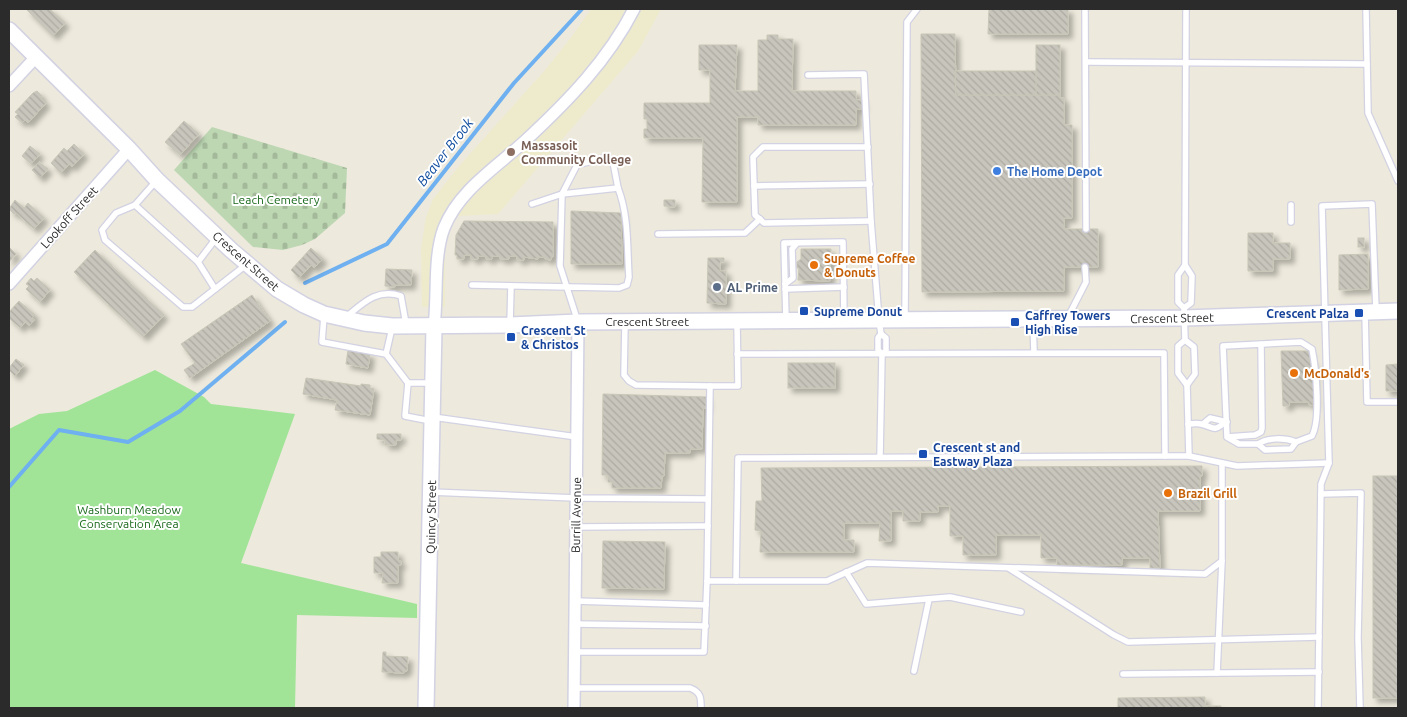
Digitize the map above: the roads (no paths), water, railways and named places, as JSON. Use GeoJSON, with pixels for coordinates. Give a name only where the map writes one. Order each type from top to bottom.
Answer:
{"type":"FeatureCollection","features":[{"type":"Feature","properties":{"kind":"main road","name":"Crescent Street"},"geometry":{"type":"LineString","coordinates":[[9,30],[158,180],[247,264],[277,289],[304,305],[324,314],[345,319],[399,326],[625,321],[844,320],[880,327],[905,320],[1067,319],[1184,313],[1325,314],[1398,311]]}},
{"type":"Feature","properties":{"kind":"main road","name":"Quincy Street"},"geometry":{"type":"LineString","coordinates":[[426,708],[434,326]]}},
{"type":"Feature","properties":{"kind":"street"},"geometry":{"type":"LineString","coordinates":[[434,326],[439,253],[444,229],[452,212],[470,188],[525,140],[592,73],[614,43],[634,9]]}},
{"type":"Feature","properties":{"kind":"street"},"geometry":{"type":"LineString","coordinates":[[9,86],[36,57]]}},
{"type":"Feature","properties":{"kind":"street","name":"Lookoff Street"},"geometry":{"type":"LineString","coordinates":[[9,284],[129,149]]}},
{"type":"Feature","properties":{"kind":"street","name":"Burrill Avenue"},"geometry":{"type":"LineString","coordinates":[[574,708],[578,322]]}},
{"type":"Feature","properties":{"kind":"lane"},"geometry":{"type":"LineString","coordinates":[[905,320],[907,22],[917,9]]}},
{"type":"Feature","properties":{"kind":"lane"},"geometry":{"type":"LineString","coordinates":[[1085,9],[1086,229]]}},
{"type":"Feature","properties":{"kind":"lane"},"geometry":{"type":"LineString","coordinates":[[1184,313],[1191,304],[1192,276],[1185,265],[1186,9]]}},
{"type":"Feature","properties":{"kind":"lane"},"geometry":{"type":"LineString","coordinates":[[1366,9],[1368,113],[1398,181]]}},
{"type":"Feature","properties":{"kind":"lane"},"geometry":{"type":"LineString","coordinates":[[1086,62],[1367,64]]}},
{"type":"Feature","properties":{"kind":"lane"},"geometry":{"type":"LineString","coordinates":[[808,75],[864,74],[871,222],[880,327],[878,350],[882,354],[880,457]]}},
{"type":"Feature","properties":{"kind":"lane"},"geometry":{"type":"LineString","coordinates":[[868,147],[763,147],[754,157],[755,215],[764,223],[871,222]]}},
{"type":"Feature","properties":{"kind":"lane"},"geometry":{"type":"LineString","coordinates":[[472,285],[566,288],[619,288],[627,285],[629,277],[622,199],[613,162],[607,157],[577,165],[562,194],[560,266],[566,288],[578,322]]}},
{"type":"Feature","properties":{"kind":"lane"},"geometry":{"type":"LineString","coordinates":[[158,180],[135,205],[116,213],[102,230],[105,240],[183,307],[192,307],[247,264]]}},
{"type":"Feature","properties":{"kind":"lane"},"geometry":{"type":"LineString","coordinates":[[754,186],[870,184]]}},
{"type":"Feature","properties":{"kind":"lane"},"geometry":{"type":"LineString","coordinates":[[532,204],[562,194],[618,188]]}},
{"type":"Feature","properties":{"kind":"lane"},"geometry":{"type":"LineString","coordinates":[[1318,708],[1321,484],[1329,463],[1322,206],[1372,204],[1367,402],[1398,402]]}},
{"type":"Feature","properties":{"kind":"lane"},"geometry":{"type":"LineString","coordinates":[[135,205],[198,262],[215,289]]}},
{"type":"Feature","properties":{"kind":"lane"},"geometry":{"type":"LineString","coordinates":[[1290,205],[1291,222]]}},
{"type":"Feature","properties":{"kind":"lane"},"geometry":{"type":"LineString","coordinates":[[658,234],[745,233],[760,219]]}},
{"type":"Feature","properties":{"kind":"lane"},"geometry":{"type":"LineString","coordinates":[[198,262],[218,236]]}},
{"type":"Feature","properties":{"kind":"lane"},"geometry":{"type":"LineString","coordinates":[[786,320],[784,244],[843,242],[844,320]]}},
{"type":"Feature","properties":{"kind":"lane"},"geometry":{"type":"LineString","coordinates":[[785,286],[792,278],[792,249],[797,243]]}},
{"type":"Feature","properties":{"kind":"lane"},"geometry":{"type":"LineString","coordinates":[[1185,265],[1178,275],[1178,302],[1184,313],[1185,340]]}},
{"type":"Feature","properties":{"kind":"lane"},"geometry":{"type":"LineString","coordinates":[[1067,319],[1086,282],[1085,267]]}},
{"type":"Feature","properties":{"kind":"lane"},"geometry":{"type":"LineString","coordinates":[[510,325],[511,286]]}},
{"type":"Feature","properties":{"kind":"lane"},"geometry":{"type":"LineString","coordinates":[[785,286],[844,287]]}},
{"type":"Feature","properties":{"kind":"lane"},"geometry":{"type":"LineString","coordinates":[[345,319],[370,297],[394,294],[401,296],[399,326],[386,354]]}},
{"type":"Feature","properties":{"kind":"lane"},"geometry":{"type":"LineString","coordinates":[[324,314],[322,342],[386,354],[408,383],[405,416],[577,437]]}},
{"type":"Feature","properties":{"kind":"lane"},"geometry":{"type":"LineString","coordinates":[[1034,319],[1034,354]]}},
{"type":"Feature","properties":{"kind":"lane"},"geometry":{"type":"LineString","coordinates":[[625,321],[624,375],[629,381],[636,385],[738,386],[737,320]]}},
{"type":"Feature","properties":{"kind":"lane"},"geometry":{"type":"LineString","coordinates":[[1185,340],[1194,347],[1195,374],[1187,385]]}},
{"type":"Feature","properties":{"kind":"lane"},"geometry":{"type":"LineString","coordinates":[[1185,340],[1178,346],[1178,373],[1187,385],[1189,456]]}},
{"type":"Feature","properties":{"kind":"lane"},"geometry":{"type":"LineString","coordinates":[[1227,437],[1223,346],[1301,342],[1313,351],[1326,350]]}},
{"type":"Feature","properties":{"kind":"lane"},"geometry":{"type":"LineString","coordinates":[[1227,437],[1255,435],[1261,432],[1261,344]]}},
{"type":"Feature","properties":{"kind":"lane"},"geometry":{"type":"LineString","coordinates":[[1258,444],[1265,450],[1290,448],[1296,442],[1312,436],[1316,429],[1317,404],[1313,351]]}},
{"type":"Feature","properties":{"kind":"lane"},"geometry":{"type":"LineString","coordinates":[[737,354],[1164,353],[1165,456]]}},
{"type":"Feature","properties":{"kind":"lane"},"geometry":{"type":"LineString","coordinates":[[408,383],[432,383]]}},
{"type":"Feature","properties":{"kind":"lane"},"geometry":{"type":"LineString","coordinates":[[575,652],[704,652],[710,386]]}},
{"type":"Feature","properties":{"kind":"lane"},"geometry":{"type":"LineString","coordinates":[[1188,424],[1203,424],[1210,418],[1226,422]]}},
{"type":"Feature","properties":{"kind":"lane"},"geometry":{"type":"LineString","coordinates":[[1227,437],[1239,444],[1258,444],[1263,441],[1288,439],[1296,442]]}},
{"type":"Feature","properties":{"kind":"lane"},"geometry":{"type":"LineString","coordinates":[[736,582],[738,458],[1189,456],[1237,466],[1329,463]]}},
{"type":"Feature","properties":{"kind":"lane"},"geometry":{"type":"LineString","coordinates":[[1217,673],[1222,561],[1222,463]]}},
{"type":"Feature","properties":{"kind":"lane"},"geometry":{"type":"LineString","coordinates":[[432,492],[576,498],[708,499]]}},
{"type":"Feature","properties":{"kind":"lane"},"geometry":{"type":"LineString","coordinates":[[1321,494],[1361,493],[1358,638],[1360,708]]}},
{"type":"Feature","properties":{"kind":"lane"},"geometry":{"type":"LineString","coordinates":[[576,527],[708,526]]}},
{"type":"Feature","properties":{"kind":"lane"},"geometry":{"type":"LineString","coordinates":[[707,581],[827,581],[867,563],[1204,574],[1222,561]]}},
{"type":"Feature","properties":{"kind":"lane"},"geometry":{"type":"LineString","coordinates":[[1008,568],[1114,636],[1128,642],[1319,637]]}},
{"type":"Feature","properties":{"kind":"lane"},"geometry":{"type":"LineString","coordinates":[[846,572],[866,604],[950,598],[1021,612]]}},
{"type":"Feature","properties":{"kind":"lane"},"geometry":{"type":"LineString","coordinates":[[914,671],[929,599]]}},
{"type":"Feature","properties":{"kind":"lane"},"geometry":{"type":"LineString","coordinates":[[575,601],[706,605]]}},
{"type":"Feature","properties":{"kind":"lane"},"geometry":{"type":"LineString","coordinates":[[575,624],[706,626]]}},
{"type":"Feature","properties":{"kind":"lane"},"geometry":{"type":"LineString","coordinates":[[1123,674],[1319,672]]}},
{"type":"Feature","properties":{"kind":"lane"},"geometry":{"type":"LineString","coordinates":[[574,688],[690,688],[697,691],[701,696],[701,708]]}},
{"type":"Feature","properties":{"kind":"waterway","name":"Beaver Brook"},"geometry":{"type":"LineString","coordinates":[[305,283],[387,244],[514,83],[582,9]]}},
{"type":"Feature","properties":{"kind":"waterway","name":"Beaver Brook"},"geometry":{"type":"LineString","coordinates":[[9,487],[59,430],[128,442],[180,411],[285,322]]}},
{"type":"Feature","properties":{"kind":"place","name":"Massasoit Community College"},"geometry":{"type":"Point","coordinates":[511,152]}},
{"type":"Feature","properties":{"kind":"place","name":"The Home Depot"},"geometry":{"type":"Point","coordinates":[997,171]}},
{"type":"Feature","properties":{"kind":"place","name":"Supreme Coffee & Donuts"},"geometry":{"type":"Point","coordinates":[814,265]}},
{"type":"Feature","properties":{"kind":"place","name":"AL Prime"},"geometry":{"type":"Point","coordinates":[717,287]}},
{"type":"Feature","properties":{"kind":"place","name":"Supreme Donut"},"geometry":{"type":"Point","coordinates":[804,311]}},
{"type":"Feature","properties":{"kind":"place","name":"Crescent Palza"},"geometry":{"type":"Point","coordinates":[1359,313]}},
{"type":"Feature","properties":{"kind":"place","name":"Caffrey Towers High Rise"},"geometry":{"type":"Point","coordinates":[1015,322]}},
{"type":"Feature","properties":{"kind":"place","name":"Crescent St & Christos"},"geometry":{"type":"Point","coordinates":[511,337]}},
{"type":"Feature","properties":{"kind":"place","name":"McDonald's"},"geometry":{"type":"Point","coordinates":[1294,373]}},
{"type":"Feature","properties":{"kind":"place","name":"Crescent st and Eastway Plaza"},"geometry":{"type":"Point","coordinates":[923,454]}},
{"type":"Feature","properties":{"kind":"place","name":"Brazil Grill"},"geometry":{"type":"Point","coordinates":[1168,493]}},
{"type":"Feature","properties":{"kind":"park label","name":"Leach Cemetery"},"geometry":{"type":"Point","coordinates":[276,199]}},
{"type":"Feature","properties":{"kind":"park label","name":"Washburn Meadow Conservation Area"},"geometry":{"type":"Point","coordinates":[129,516]}}]}
